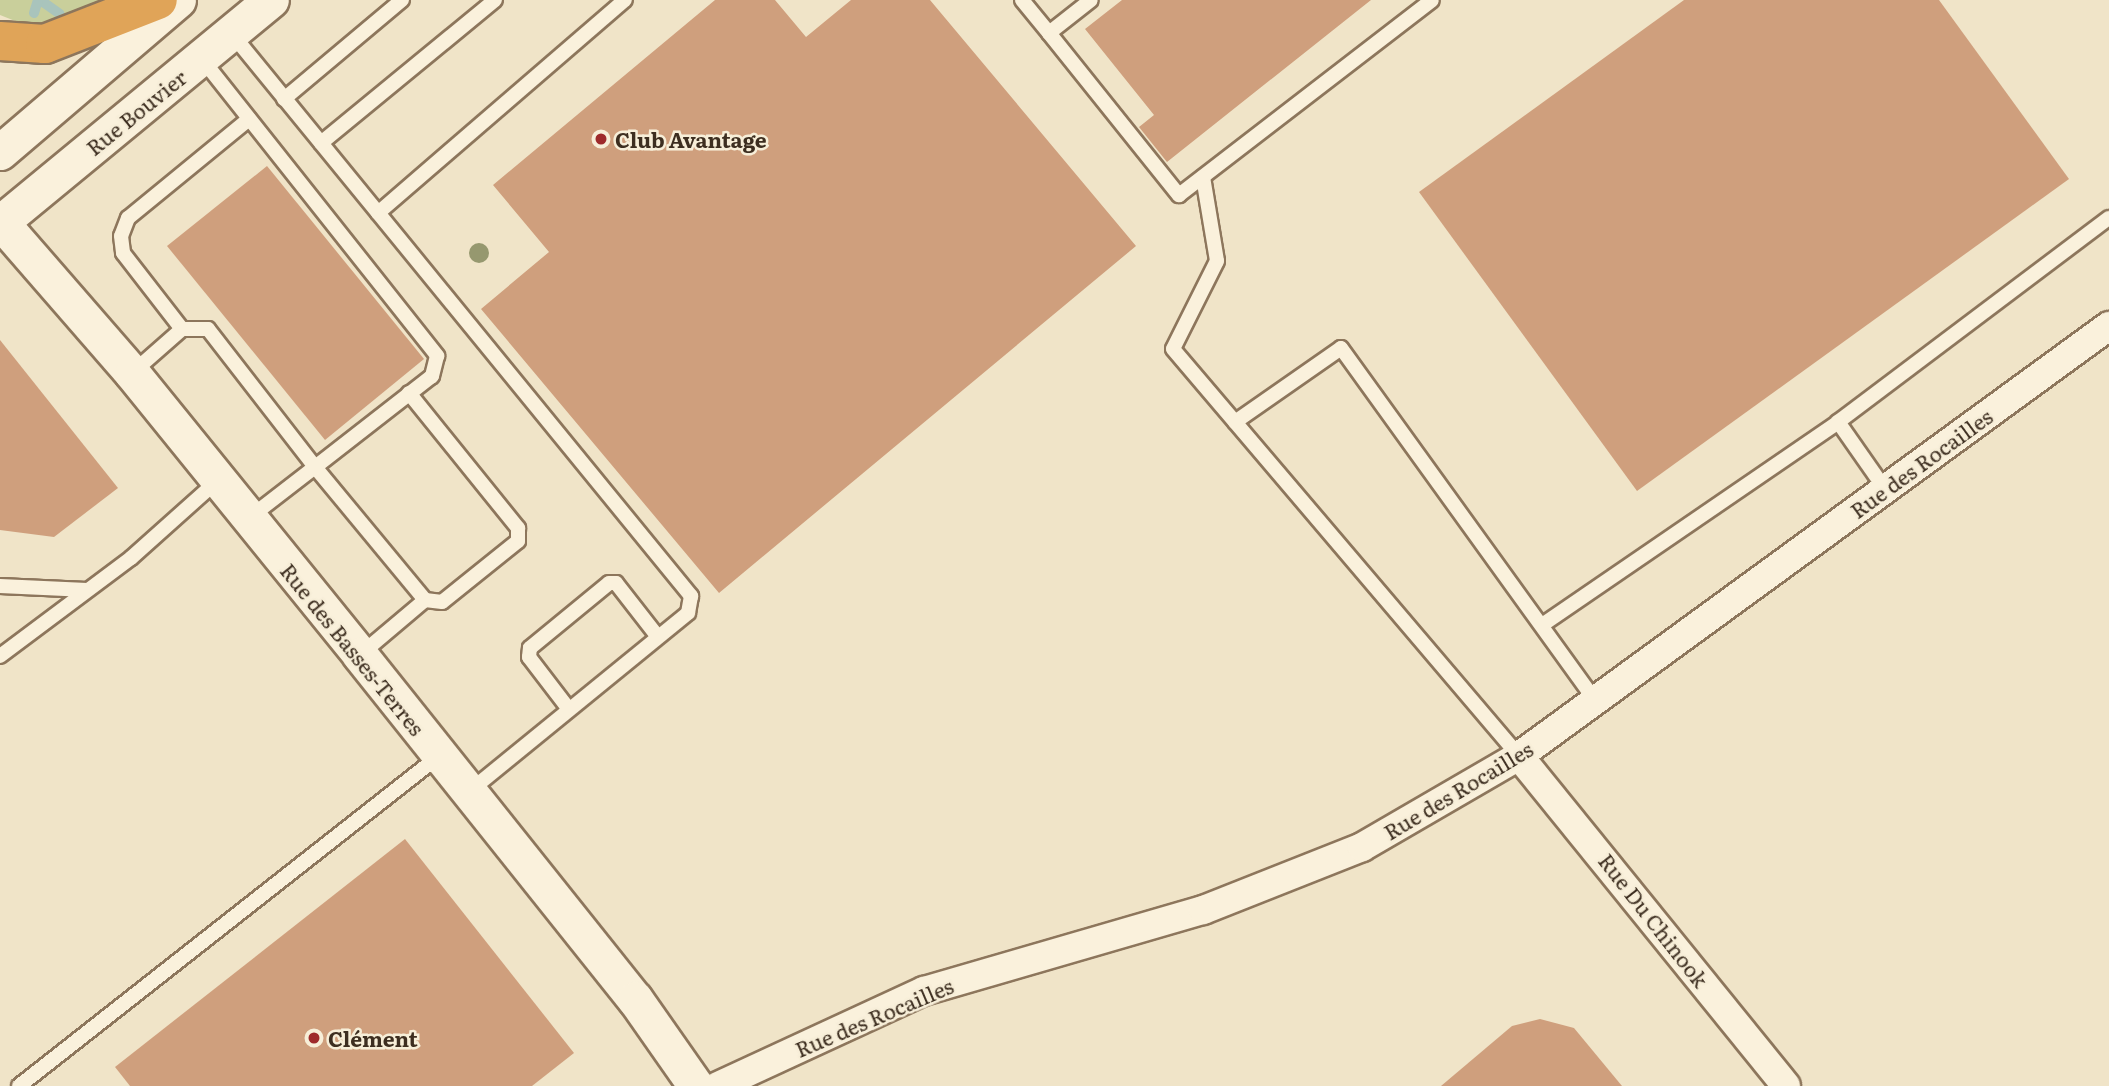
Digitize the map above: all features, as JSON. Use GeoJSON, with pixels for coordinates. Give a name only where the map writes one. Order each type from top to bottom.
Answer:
{"type":"FeatureCollection","features":[{"type":"Feature","properties":{"kind":"highway"},"geometry":{"type":"LineString","coordinates":[[0,41],[46,44],[158,0]]}},
{"type":"Feature","properties":{"kind":"street"},"geometry":{"type":"LineString","coordinates":[[0,152],[178,0]]}},
{"type":"Feature","properties":{"kind":"street","name":"Rue Bouvier"},"geometry":{"type":"LineString","coordinates":[[0,222],[271,0]]}},
{"type":"Feature","properties":{"kind":"street","name":"Rue des Basses-Terres"},"geometry":{"type":"LineString","coordinates":[[0,222],[132,373],[360,655],[635,999],[695,1086]]}},
{"type":"Feature","properties":{"kind":"street","name":"Rue des Rocailles"},"geometry":{"type":"LineString","coordinates":[[719,1086],[925,991],[1203,910],[1362,846],[1519,756],[2109,326]]}},
{"type":"Feature","properties":{"kind":"street","name":"Rue Du Chinook"},"geometry":{"type":"LineString","coordinates":[[1519,756],[1786,1086]]}},
{"type":"Feature","properties":{"kind":"lane"},"geometry":{"type":"LineString","coordinates":[[284,99],[402,0]]}},
{"type":"Feature","properties":{"kind":"lane"},"geometry":{"type":"LineString","coordinates":[[321,143],[495,0]]}},
{"type":"Feature","properties":{"kind":"lane"},"geometry":{"type":"LineString","coordinates":[[378,213],[625,0]]}},
{"type":"Feature","properties":{"kind":"lane"},"geometry":{"type":"LineString","coordinates":[[1022,0],[1179,195],[1432,0]]}},
{"type":"Feature","properties":{"kind":"lane"},"geometry":{"type":"LineString","coordinates":[[1049,33],[1091,0]]}},
{"type":"Feature","properties":{"kind":"lane"},"geometry":{"type":"LineString","coordinates":[[232,34],[691,596],[688,613],[568,708],[469,792]]}},
{"type":"Feature","properties":{"kind":"lane"},"geometry":{"type":"LineString","coordinates":[[201,59],[436,356],[432,376],[249,519]]}},
{"type":"Feature","properties":{"kind":"lane"},"geometry":{"type":"LineString","coordinates":[[182,329],[123,253],[121,236],[128,218],[249,119]]}},
{"type":"Feature","properties":{"kind":"lane"},"geometry":{"type":"LineString","coordinates":[[1203,177],[1217,261],[1173,349],[1519,756]]}},
{"type":"Feature","properties":{"kind":"lane"},"geometry":{"type":"LineString","coordinates":[[1542,625],[1838,422],[2109,218]]}},
{"type":"Feature","properties":{"kind":"lane"},"geometry":{"type":"LineString","coordinates":[[132,373],[182,329],[208,329],[315,467],[425,600],[442,602],[518,541],[518,528],[409,393]]}},
{"type":"Feature","properties":{"kind":"lane"},"geometry":{"type":"LineString","coordinates":[[1235,422],[1341,348],[1595,700]]}},
{"type":"Feature","properties":{"kind":"lane"},"geometry":{"type":"LineString","coordinates":[[1838,422],[1885,489]]}},
{"type":"Feature","properties":{"kind":"lane"},"geometry":{"type":"LineString","coordinates":[[0,656],[87,590],[217,481]]}},
{"type":"Feature","properties":{"kind":"lane"},"geometry":{"type":"LineString","coordinates":[[568,708],[529,657],[530,648],[609,583],[616,583],[658,637]]}},
{"type":"Feature","properties":{"kind":"lane"},"geometry":{"type":"LineString","coordinates":[[0,586],[87,590]]}},
{"type":"Feature","properties":{"kind":"lane"},"geometry":{"type":"LineString","coordinates":[[360,655],[425,600]]}},
{"type":"Feature","properties":{"kind":"lane"},"geometry":{"type":"LineString","coordinates":[[25,1084],[439,756]]}},
{"type":"Feature","properties":{"kind":"green space"},"geometry":{"type":"Polygon","coordinates":[[[0,0],[116,0],[33,28],[0,15],[0,0]]]}},
{"type":"Feature","properties":{"kind":"building"},"geometry":{"type":"Polygon","coordinates":[[[715,0],[775,0],[806,37],[851,0],[930,0],[1136,246],[719,593],[481,309],[549,252],[493,185],[715,0]]]}},
{"type":"Feature","properties":{"kind":"building"},"geometry":{"type":"Polygon","coordinates":[[[1122,0],[1371,0],[1167,162],[1139,127],[1154,115],[1085,29],[1122,0]]]}},
{"type":"Feature","properties":{"kind":"building"},"geometry":{"type":"Polygon","coordinates":[[[1684,0],[1939,0],[2069,179],[1637,491],[1419,192],[1684,0]]]}},
{"type":"Feature","properties":{"kind":"building"},"geometry":{"type":"Polygon","coordinates":[[[267,166],[424,359],[325,440],[167,246],[267,166]]]}},
{"type":"Feature","properties":{"kind":"building"},"geometry":{"type":"Polygon","coordinates":[[[0,340],[118,488],[54,537],[0,530],[0,340]]]}},
{"type":"Feature","properties":{"kind":"building"},"geometry":{"type":"Polygon","coordinates":[[[405,839],[574,1053],[532,1086],[130,1086],[115,1067],[405,839]]]}},
{"type":"Feature","properties":{"kind":"building"},"geometry":{"type":"Polygon","coordinates":[[[1540,1019],[1574,1028],[1622,1086],[1441,1086],[1512,1026],[1540,1019]]]}},
{"type":"Feature","properties":{"kind":"waterway"},"geometry":{"type":"LineString","coordinates":[[34,13],[38,0]]}},
{"type":"Feature","properties":{"kind":"waterway"},"geometry":{"type":"LineString","coordinates":[[40,0],[60,14]]}},
{"type":"Feature","properties":{"kind":"place","name":"Club Avantage"},"geometry":{"type":"Point","coordinates":[601,139]}},
{"type":"Feature","properties":{"kind":"place","name":"Clément"},"geometry":{"type":"Point","coordinates":[314,1038]}}]}
